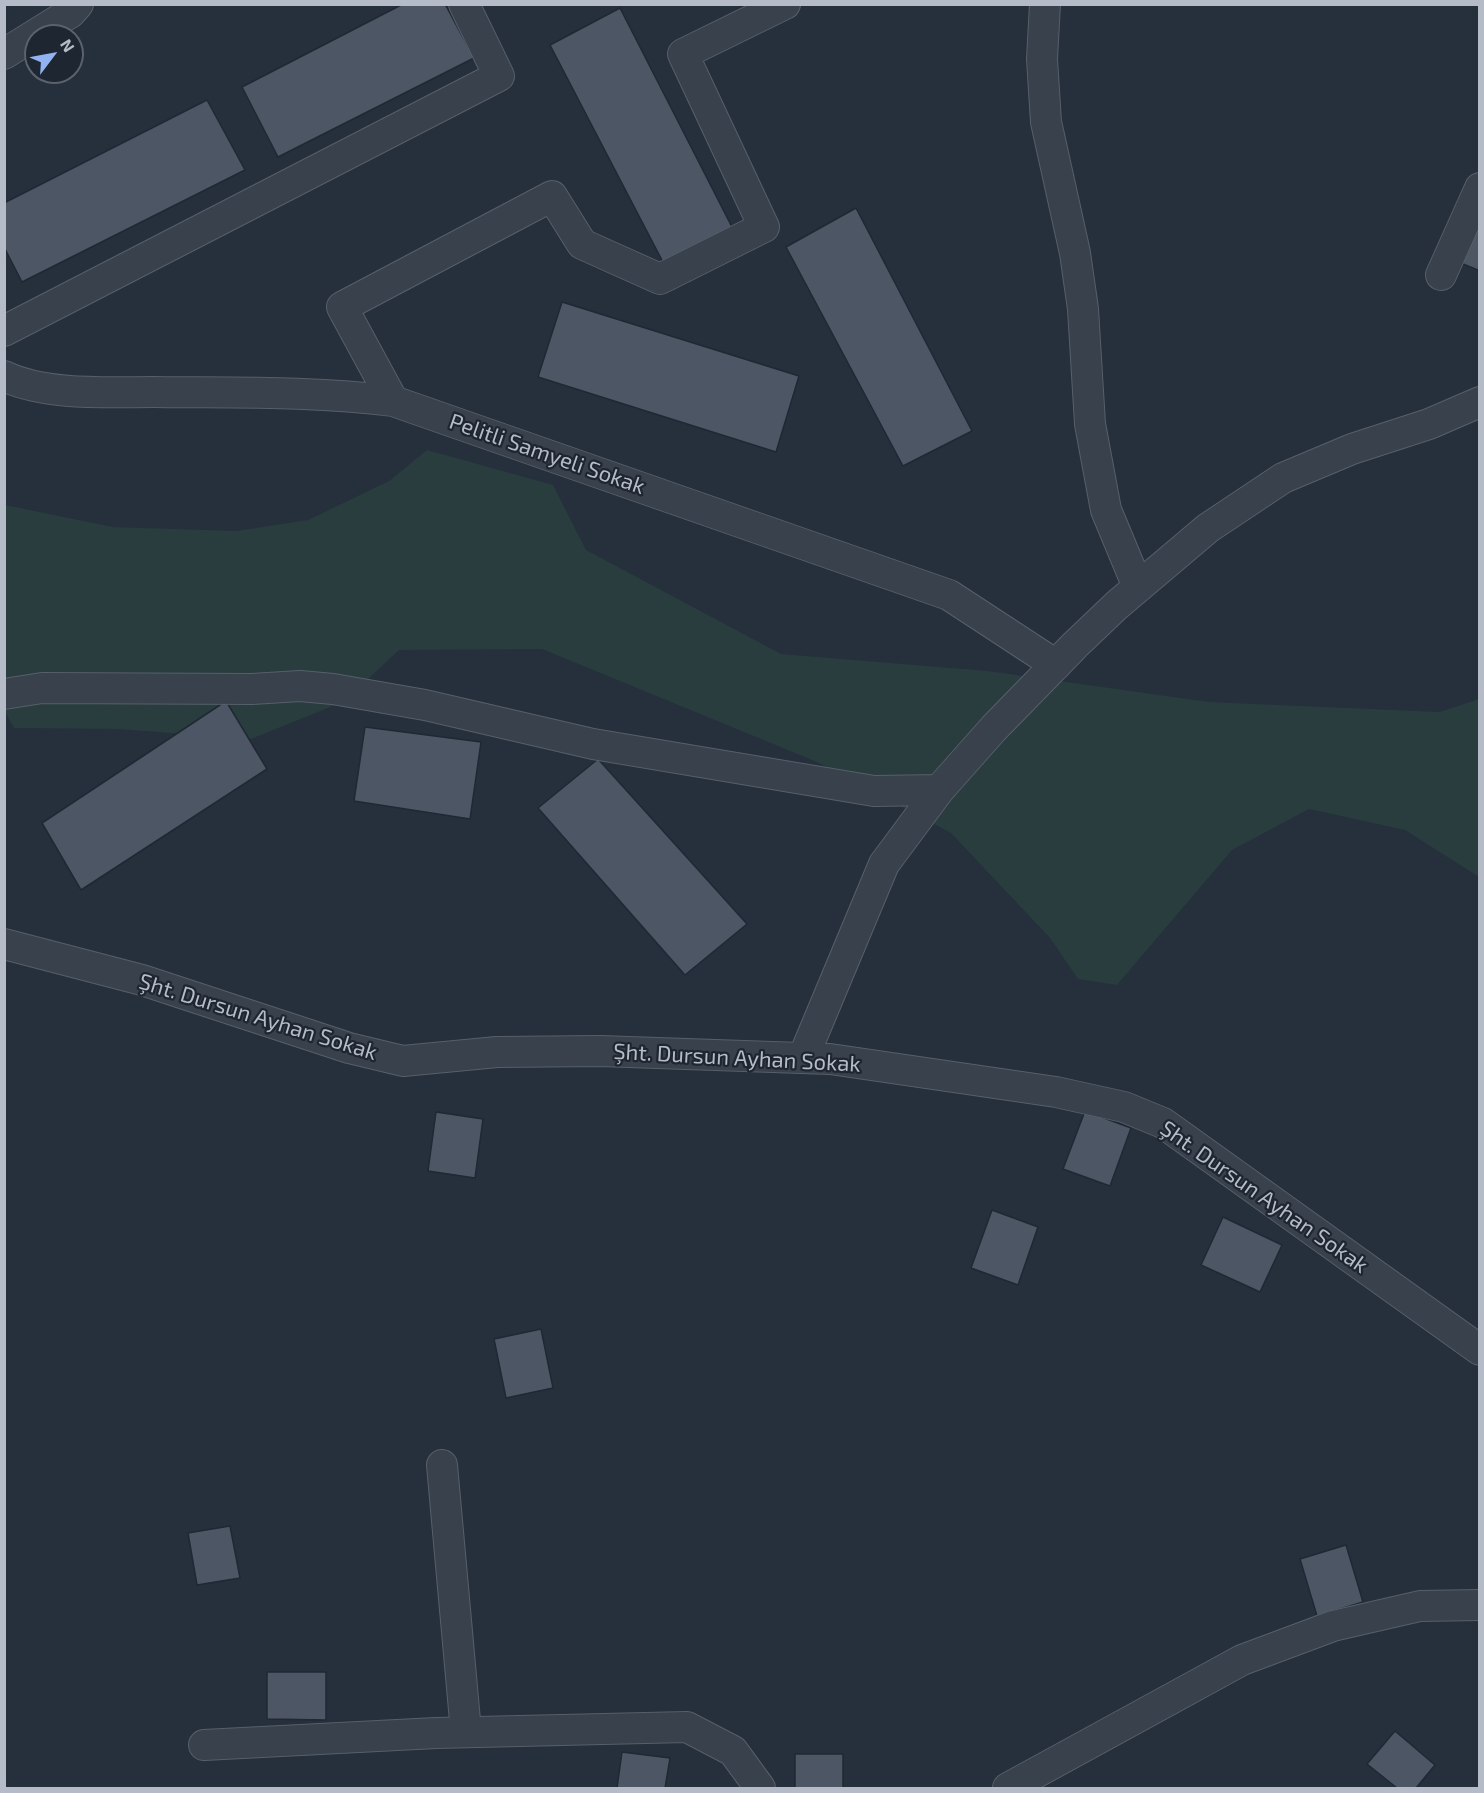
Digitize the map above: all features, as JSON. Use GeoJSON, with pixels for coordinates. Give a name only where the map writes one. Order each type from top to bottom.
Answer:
{"type":"FeatureCollection","features":[{"type":"Feature","properties":{"kind":"street"},"geometry":{"type":"LineString","coordinates":[[4,54],[70,13],[78,4]]}},
{"type":"Feature","properties":{"kind":"street"},"geometry":{"type":"LineString","coordinates":[[4,332],[499,76],[464,4]]}},
{"type":"Feature","properties":{"kind":"street"},"geometry":{"type":"LineString","coordinates":[[393,401],[342,307],[552,196],[582,244],[660,279],[764,227],[683,54],[785,4]]}},
{"type":"Feature","properties":{"kind":"street"},"geometry":{"type":"LineString","coordinates":[[1045,4],[1042,59],[1047,122],[1075,253],[1083,309],[1090,424],[1106,510],[1138,587]]}},
{"type":"Feature","properties":{"kind":"street"},"geometry":{"type":"LineString","coordinates":[[1441,274],[1479,188]]}},
{"type":"Feature","properties":{"kind":"street","name":"Pelitli Samyeli Sokak"},"geometry":{"type":"LineString","coordinates":[[4,376],[24,385],[98,391],[346,395],[393,401],[949,595],[1056,665]]}},
{"type":"Feature","properties":{"kind":"street"},"geometry":{"type":"LineString","coordinates":[[803,1058],[884,864],[939,790],[1056,665],[1138,587],[1208,528],[1283,478],[1352,448],[1429,424],[1479,402]]}},
{"type":"Feature","properties":{"kind":"street"},"geometry":{"type":"LineString","coordinates":[[4,694],[42,688],[252,689],[300,686],[333,689],[445,709],[593,744],[874,791],[939,790]]}},
{"type":"Feature","properties":{"kind":"street","name":"Şht. Dursun Ayhan Sokak"},"geometry":{"type":"LineString","coordinates":[[4,944],[142,980],[349,1048],[403,1061],[496,1052],[577,1051],[830,1059],[1056,1092],[1124,1107],[1163,1124],[1479,1350]]}},
{"type":"Feature","properties":{"kind":"street"},"geometry":{"type":"LineString","coordinates":[[442,1465],[466,1732]]}},
{"type":"Feature","properties":{"kind":"street"},"geometry":{"type":"LineString","coordinates":[[1008,1788],[1242,1660],[1333,1626],[1420,1606],[1479,1605]]}},
{"type":"Feature","properties":{"kind":"street"},"geometry":{"type":"LineString","coordinates":[[204,1745],[466,1732],[687,1727],[733,1751],[760,1788]]}},
{"type":"Feature","properties":{"kind":"shaded area"},"geometry":{"type":"Polygon","coordinates":[[[427,450],[553,485],[586,550],[781,654],[988,671],[1209,702],[1440,712],[1479,699],[1479,877],[1405,830],[1309,809],[1232,850],[1117,985],[1078,979],[1050,938],[951,833],[817,762],[542,649],[399,650],[345,701],[251,739],[118,729],[14,728],[5,712],[5,505],[113,527],[236,531],[308,520],[389,481],[427,450]]]}},
{"type":"Feature","properties":{"kind":"building"},"geometry":{"type":"Polygon","coordinates":[[[403,4],[445,4],[474,58],[278,157],[242,87],[403,4]]]}},
{"type":"Feature","properties":{"kind":"building"},"geometry":{"type":"Polygon","coordinates":[[[620,8],[734,231],[665,266],[550,45],[620,8]]]}},
{"type":"Feature","properties":{"kind":"building"},"geometry":{"type":"Polygon","coordinates":[[[207,100],[245,170],[22,282],[4,247],[4,203],[207,100]]]}},
{"type":"Feature","properties":{"kind":"building"},"geometry":{"type":"Polygon","coordinates":[[[1480,207],[1480,271],[1451,259],[1480,207]]]}},
{"type":"Feature","properties":{"kind":"building"},"geometry":{"type":"Polygon","coordinates":[[[856,208],[972,431],[903,466],[786,247],[856,208]]]}},
{"type":"Feature","properties":{"kind":"building"},"geometry":{"type":"Polygon","coordinates":[[[562,302],[799,376],[776,452],[538,377],[562,302]]]}},
{"type":"Feature","properties":{"kind":"building"},"geometry":{"type":"Polygon","coordinates":[[[226,701],[267,769],[81,890],[42,823],[226,701]]]}},
{"type":"Feature","properties":{"kind":"building"},"geometry":{"type":"Polygon","coordinates":[[[365,727],[481,742],[470,819],[354,801],[365,727]]]}},
{"type":"Feature","properties":{"kind":"building"},"geometry":{"type":"Polygon","coordinates":[[[598,759],[747,924],[685,975],[538,808],[598,759]]]}},
{"type":"Feature","properties":{"kind":"building"},"geometry":{"type":"Polygon","coordinates":[[[1085,1111],[1131,1128],[1110,1186],[1063,1169],[1085,1111]]]}},
{"type":"Feature","properties":{"kind":"building"},"geometry":{"type":"Polygon","coordinates":[[[436,1112],[483,1119],[475,1178],[428,1171],[436,1112]]]}},
{"type":"Feature","properties":{"kind":"building"},"geometry":{"type":"Polygon","coordinates":[[[992,1210],[1038,1227],[1018,1285],[971,1268],[992,1210]]]}},
{"type":"Feature","properties":{"kind":"building"},"geometry":{"type":"Polygon","coordinates":[[[1223,1217],[1282,1245],[1260,1292],[1201,1265],[1223,1217]]]}},
{"type":"Feature","properties":{"kind":"building"},"geometry":{"type":"Polygon","coordinates":[[[541,1329],[553,1388],[506,1398],[494,1339],[541,1329]]]}},
{"type":"Feature","properties":{"kind":"building"},"geometry":{"type":"Polygon","coordinates":[[[230,1526],[240,1578],[197,1585],[188,1533],[230,1526]]]}},
{"type":"Feature","properties":{"kind":"building"},"geometry":{"type":"Polygon","coordinates":[[[1346,1545],[1363,1602],[1317,1616],[1300,1559],[1346,1545]]]}},
{"type":"Feature","properties":{"kind":"building"},"geometry":{"type":"Polygon","coordinates":[[[267,1672],[326,1672],[326,1720],[267,1719],[267,1672]]]}},
{"type":"Feature","properties":{"kind":"building"},"geometry":{"type":"Polygon","coordinates":[[[1395,1731],[1435,1765],[1416,1788],[1397,1788],[1367,1764],[1395,1731]]]}},
{"type":"Feature","properties":{"kind":"building"},"geometry":{"type":"Polygon","coordinates":[[[622,1752],[670,1758],[665,1788],[617,1788],[622,1752]]]}},
{"type":"Feature","properties":{"kind":"building"},"geometry":{"type":"Polygon","coordinates":[[[795,1754],[843,1754],[843,1788],[795,1788],[795,1754]]]}}]}
